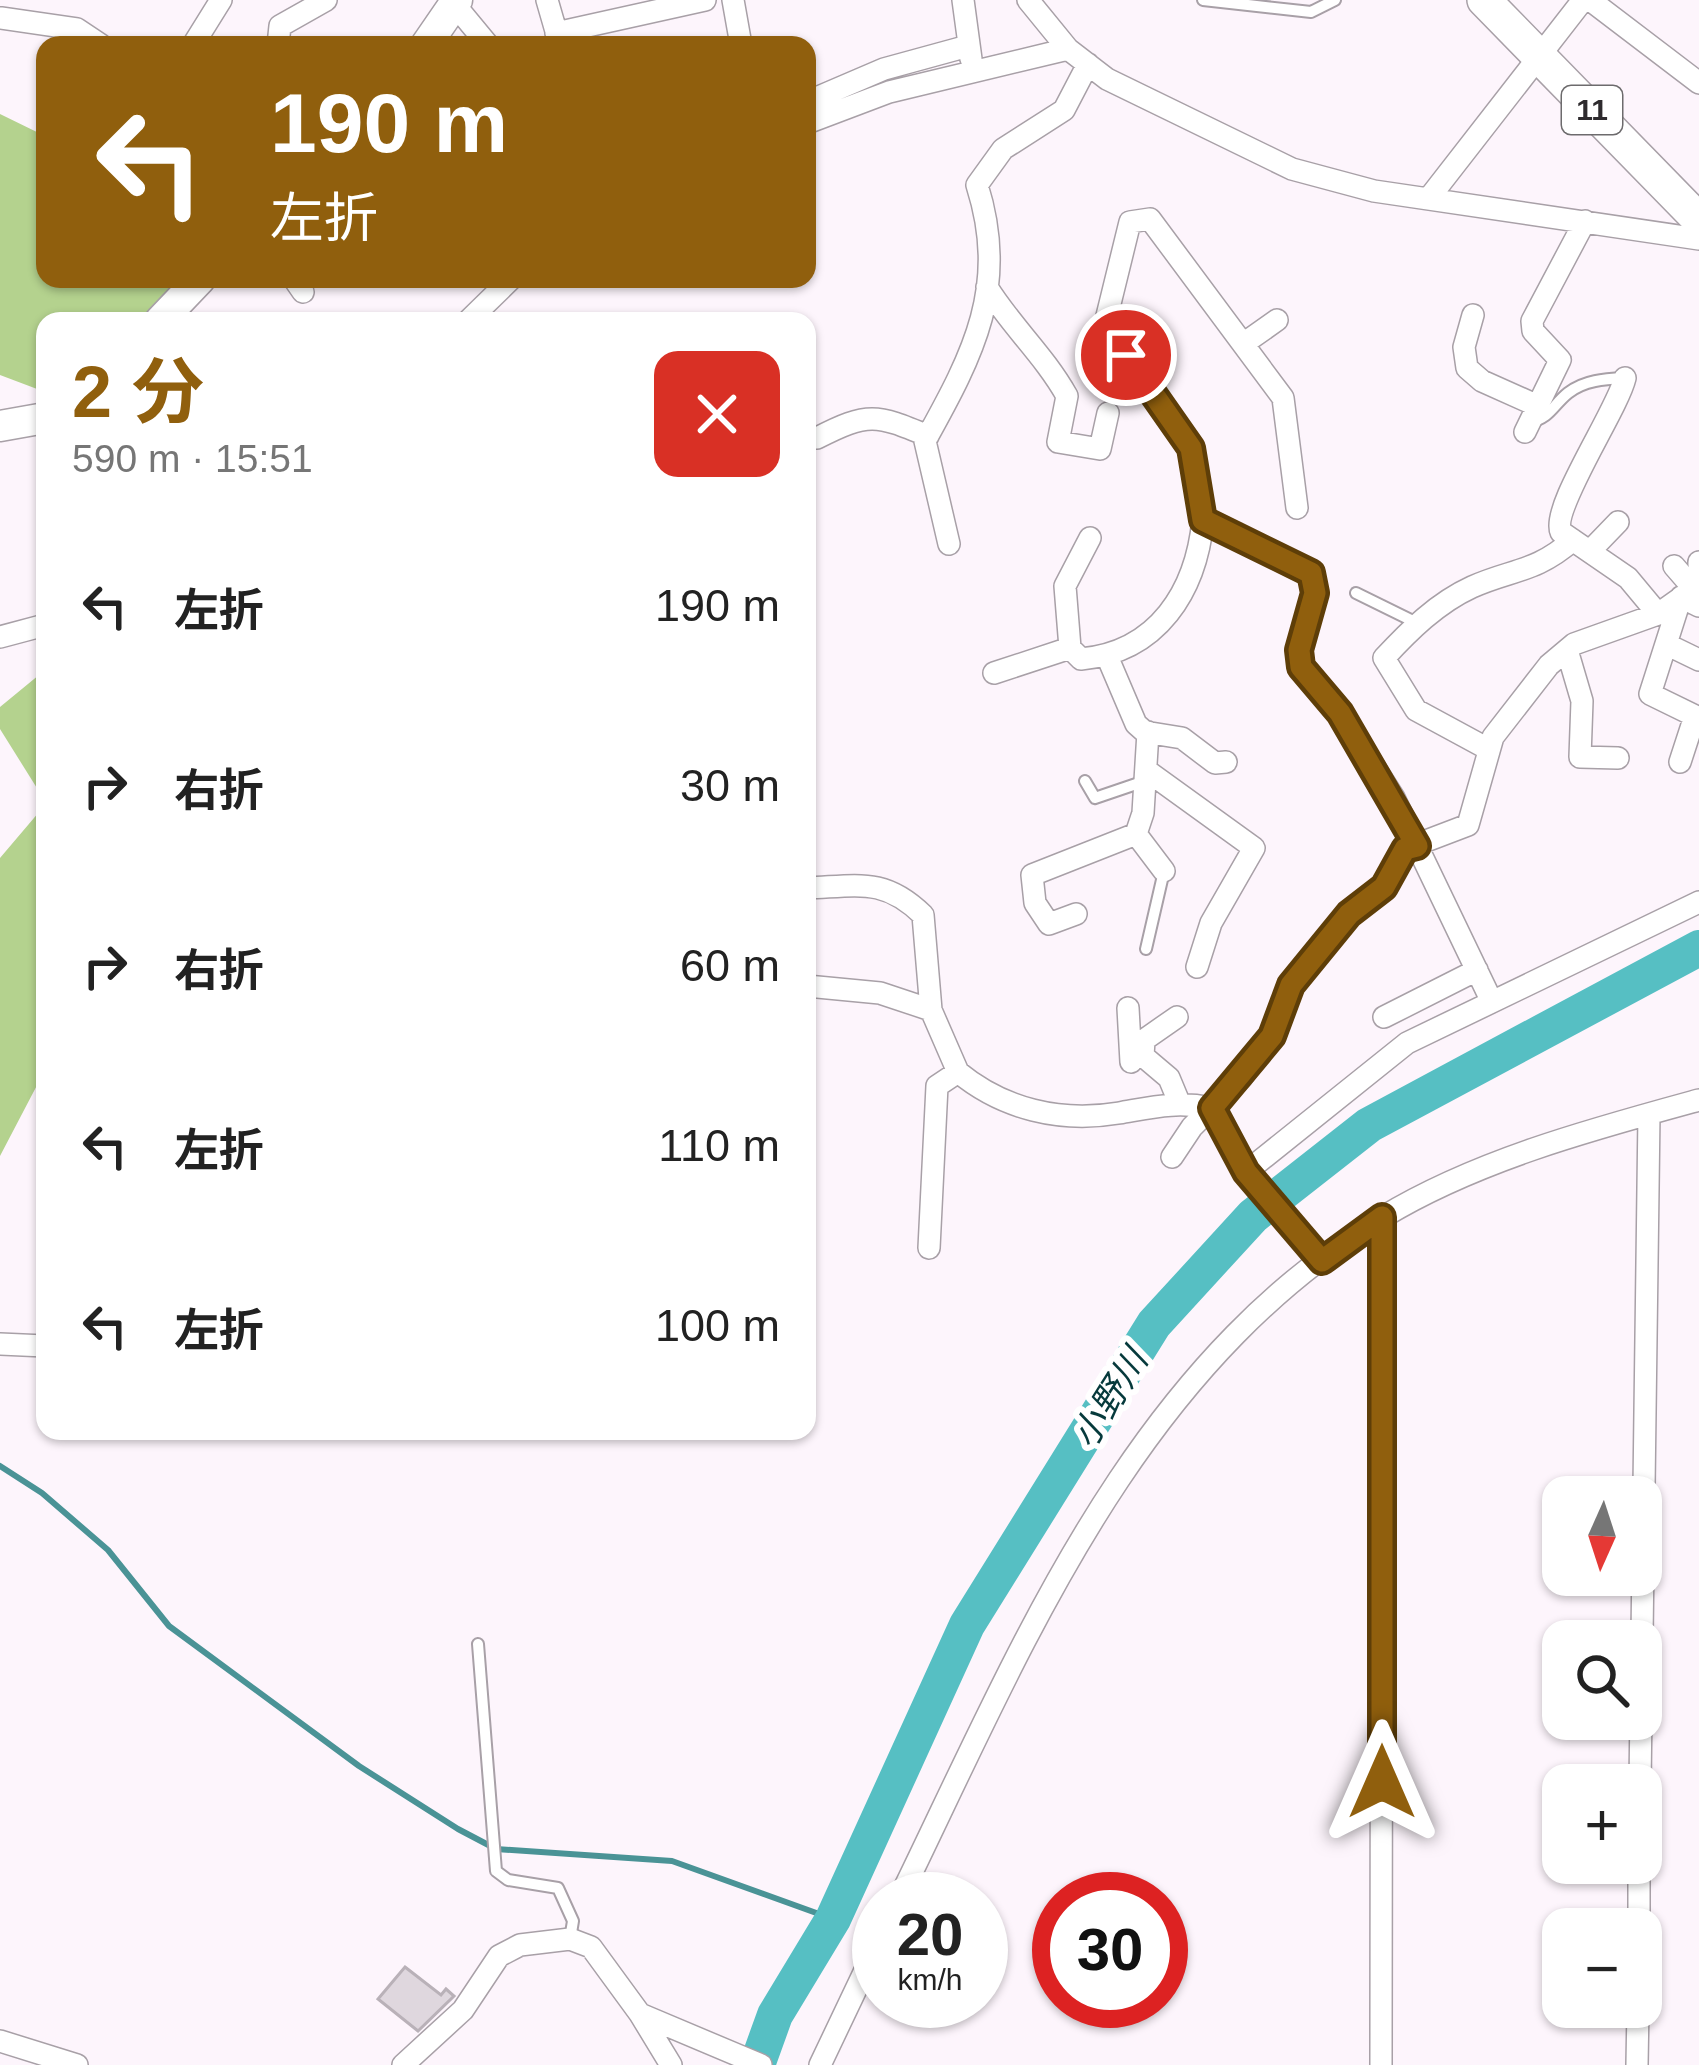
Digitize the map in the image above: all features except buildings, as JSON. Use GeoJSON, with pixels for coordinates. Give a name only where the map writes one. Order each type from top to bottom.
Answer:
{"type":"FeatureCollection","features":[{"type":"Feature","properties":{"kind":"main road","name":"11"},"geometry":{"type":"LineString","coordinates":[[1484,0],[1699,220]]}},
{"type":"Feature","properties":{"kind":"street"},"geometry":{"type":"LineString","coordinates":[[199,36],[221,0]]}},
{"type":"Feature","properties":{"kind":"street"},"geometry":{"type":"LineString","coordinates":[[279,36],[280,26],[326,0]]}},
{"type":"Feature","properties":{"kind":"street"},"geometry":{"type":"LineString","coordinates":[[547,0],[557,36]]}},
{"type":"Feature","properties":{"kind":"street"},"geometry":{"type":"LineString","coordinates":[[569,36],[705,0]]}},
{"type":"Feature","properties":{"kind":"street"},"geometry":{"type":"LineString","coordinates":[[733,0],[739,36]]}},
{"type":"Feature","properties":{"kind":"street"},"geometry":{"type":"LineString","coordinates":[[963,0],[975,71]]}},
{"type":"Feature","properties":{"kind":"street"},"geometry":{"type":"LineString","coordinates":[[1028,0],[1068,49],[1107,79],[1292,169],[1429,198],[1699,239]]}},
{"type":"Feature","properties":{"kind":"street"},"geometry":{"type":"LineString","coordinates":[[1429,198],[1587,0],[1699,83]]}},
{"type":"Feature","properties":{"kind":"street"},"geometry":{"type":"LineString","coordinates":[[432,36],[456,2],[481,36]]}},
{"type":"Feature","properties":{"kind":"street"},"geometry":{"type":"LineString","coordinates":[[2,18],[76,29],[87,36]]}},
{"type":"Feature","properties":{"kind":"street"},"geometry":{"type":"LineString","coordinates":[[816,98],[884,69],[968,46]]}},
{"type":"Feature","properties":{"kind":"street"},"geometry":{"type":"LineString","coordinates":[[816,120],[889,92],[1068,49]]}},
{"type":"Feature","properties":{"kind":"street"},"geometry":{"type":"LineString","coordinates":[[950,544],[931,475],[928,436],[958,385],[982,322],[993,235],[977,185],[1003,148],[1064,110],[1088,64]]}},
{"type":"Feature","properties":{"kind":"street"},"geometry":{"type":"LineString","coordinates":[[1090,538],[1065,586],[1070,648],[1081,658],[1107,656],[1158,628],[1182,600],[1200,556],[1203,520],[1191,448],[1105,324],[1130,222],[1150,219],[1283,398],[1302,495]]}},
{"type":"Feature","properties":{"kind":"street"},"geometry":{"type":"LineString","coordinates":[[1473,316],[1464,347],[1467,368],[1531,420],[1560,360],[1533,332],[1532,321],[1585,221]]}},
{"type":"Feature","properties":{"kind":"street"},"geometry":{"type":"LineString","coordinates":[[986,287],[1011,326],[1047,361],[1067,395],[1049,440],[1100,449],[1108,413]]}},
{"type":"Feature","properties":{"kind":"street"},"geometry":{"type":"LineString","coordinates":[[169,312],[191,288]]}},
{"type":"Feature","properties":{"kind":"street"},"geometry":{"type":"LineString","coordinates":[[476,312],[502,288]]}},
{"type":"Feature","properties":{"kind":"street"},"geometry":{"type":"LineString","coordinates":[[1243,344],[1277,320]]}},
{"type":"Feature","properties":{"kind":"street"},"geometry":{"type":"LineString","coordinates":[[1625,378],[1620,397],[1599,425],[1596,449],[1559,507],[1557,523],[1628,578],[1658,614]]}},
{"type":"Feature","properties":{"kind":"street"},"geometry":{"type":"LineString","coordinates":[[817,439],[852,420],[878,415],[928,436]]}},
{"type":"Feature","properties":{"kind":"street"},"geometry":{"type":"LineString","coordinates":[[0,426],[36,420]]}},
{"type":"Feature","properties":{"kind":"street"},"geometry":{"type":"LineString","coordinates":[[1203,520],[1311,573],[1315,593],[1299,650],[1301,667],[1340,713],[1417,846],[1492,1002]]}},
{"type":"Feature","properties":{"kind":"street"},"geometry":{"type":"LineString","coordinates":[[1488,748],[1416,710],[1384,658],[1417,623],[1472,587],[1520,575],[1618,522]]}},
{"type":"Feature","properties":{"kind":"street"},"geometry":{"type":"LineString","coordinates":[[1675,566],[1693,594]]}},
{"type":"Feature","properties":{"kind":"street"},"geometry":{"type":"LineString","coordinates":[[1172,1157],[1272,1036],[1291,985],[1349,914],[1384,887],[1405,849],[1468,825],[1488,748],[1520,699],[1567,650],[1658,614],[1693,594]]}},
{"type":"Feature","properties":{"kind":"street"},"geometry":{"type":"LineString","coordinates":[[1680,762],[1695,716],[1650,694],[1666,644],[1693,594]]}},
{"type":"Feature","properties":{"kind":"street"},"geometry":{"type":"LineString","coordinates":[[0,637],[36,628]]}},
{"type":"Feature","properties":{"kind":"street"},"geometry":{"type":"LineString","coordinates":[[1666,644],[1699,660]]}},
{"type":"Feature","properties":{"kind":"street"},"geometry":{"type":"LineString","coordinates":[[994,673],[1070,648]]}},
{"type":"Feature","properties":{"kind":"street"},"geometry":{"type":"LineString","coordinates":[[1567,650],[1582,700],[1580,757],[1618,758]]}},
{"type":"Feature","properties":{"kind":"street"},"geometry":{"type":"LineString","coordinates":[[1107,656],[1136,724],[1148,732],[1182,738],[1215,763],[1226,762]]}},
{"type":"Feature","properties":{"kind":"street"},"geometry":{"type":"LineString","coordinates":[[1148,732],[1136,834],[1164,871]]}},
{"type":"Feature","properties":{"kind":"street"},"geometry":{"type":"LineString","coordinates":[[1146,776],[1254,848],[1211,923],[1197,967]]}},
{"type":"Feature","properties":{"kind":"street"},"geometry":{"type":"LineString","coordinates":[[1076,914],[1049,924],[1035,903],[1032,875],[1136,834]]}},
{"type":"Feature","properties":{"kind":"street"},"geometry":{"type":"LineString","coordinates":[[816,888],[874,885],[899,892],[923,915],[931,1010],[958,1072],[1018,1110],[1113,1114],[1173,1102],[1212,1108]]}},
{"type":"Feature","properties":{"kind":"street"},"geometry":{"type":"LineString","coordinates":[[1248,1175],[1407,1042],[1699,902]]}},
{"type":"Feature","properties":{"kind":"street"},"geometry":{"type":"LineString","coordinates":[[1384,1017],[1477,970]]}},
{"type":"Feature","properties":{"kind":"street"},"geometry":{"type":"LineString","coordinates":[[816,987],[880,993],[931,1010]]}},
{"type":"Feature","properties":{"kind":"street"},"geometry":{"type":"LineString","coordinates":[[1128,1008],[1130,1061],[1173,1102]]}},
{"type":"Feature","properties":{"kind":"street"},"geometry":{"type":"LineString","coordinates":[[1173,1102],[1169,1078],[1143,1057],[1144,1040],[1177,1017]]}},
{"type":"Feature","properties":{"kind":"street"},"geometry":{"type":"LineString","coordinates":[[929,1247],[938,1086],[958,1072]]}},
{"type":"Feature","properties":{"kind":"street"},"geometry":{"type":"LineString","coordinates":[[912,1872],[1044,1602],[1104,1497],[1156,1421],[1212,1358],[1318,1256],[1382,1217],[1465,1175],[1699,1100]]}},
{"type":"Feature","properties":{"kind":"street"},"geometry":{"type":"LineString","coordinates":[[1212,1108],[1248,1175],[1318,1256]]}},
{"type":"Feature","properties":{"kind":"street"},"geometry":{"type":"LineString","coordinates":[[1640,1764],[1649,1114]]}},
{"type":"Feature","properties":{"kind":"street"},"geometry":{"type":"LineString","coordinates":[[1381,2065],[1382,1217]]}},
{"type":"Feature","properties":{"kind":"street"},"geometry":{"type":"LineString","coordinates":[[0,1344],[36,1340]]}},
{"type":"Feature","properties":{"kind":"street"},"geometry":{"type":"LineString","coordinates":[[403,2065],[463,2010],[499,1956],[520,1946],[570,1939],[591,1948],[671,2065]]}},
{"type":"Feature","properties":{"kind":"street"},"geometry":{"type":"LineString","coordinates":[[820,2065],[852,1997]]}},
{"type":"Feature","properties":{"kind":"street"},"geometry":{"type":"LineString","coordinates":[[640,2014],[761,2065]]}},
{"type":"Feature","properties":{"kind":"street"},"geometry":{"type":"LineString","coordinates":[[1637,2065],[1638,2028]]}},
{"type":"Feature","properties":{"kind":"street"},"geometry":{"type":"LineString","coordinates":[[0,2041],[77,2065]]}},
{"type":"Feature","properties":{"kind":"street"},"geometry":{"type":"LineString","coordinates":[[704,2065],[723,2047]]}},
{"type":"Feature","properties":{"kind":"lane"},"geometry":{"type":"LineString","coordinates":[[1203,0],[1311,12],[1335,0]]}},
{"type":"Feature","properties":{"kind":"lane"},"geometry":{"type":"LineString","coordinates":[[1531,420],[1546,418],[1570,391],[1597,380],[1625,378]]}},
{"type":"Feature","properties":{"kind":"lane"},"geometry":{"type":"LineString","coordinates":[[1357,593],[1417,623]]}},
{"type":"Feature","properties":{"kind":"lane"},"geometry":{"type":"LineString","coordinates":[[1085,781],[1095,798],[1146,776]]}},
{"type":"Feature","properties":{"kind":"lane"},"geometry":{"type":"LineString","coordinates":[[1146,949],[1164,871]]}},
{"type":"Feature","properties":{"kind":"lane"},"geometry":{"type":"LineString","coordinates":[[478,1644],[496,1871],[508,1880],[558,1888],[573,1921],[570,1939]]}},
{"type":"Feature","properties":{"kind":"green space"},"geometry":{"type":"Polygon","coordinates":[[[0,114],[36,132],[36,288],[170,288],[160,312],[36,312],[36,389],[0,375],[0,114]]]}},
{"type":"Feature","properties":{"kind":"green space"},"geometry":{"type":"Polygon","coordinates":[[[36,677],[36,787],[0,729],[0,707],[36,677]]]}},
{"type":"Feature","properties":{"kind":"green space"},"geometry":{"type":"Polygon","coordinates":[[[36,816],[36,1087],[0,1156],[0,858],[36,816]]]}},
{"type":"Feature","properties":{"kind":"waterway","name":"小野川"},"geometry":{"type":"LineString","coordinates":[[757,2065],[775,2015],[833,1919],[967,1625],[1154,1324],[1253,1216],[1369,1125],[1699,948]]}},
{"type":"Feature","properties":{"kind":"waterway"},"geometry":{"type":"LineString","coordinates":[[0,1466],[42,1493],[108,1550],[169,1626],[359,1766],[458,1829],[496,1849],[672,1861],[833,1919]]}},
{"type":"Feature","properties":{"kind":"route"},"geometry":{"type":"LineString","coordinates":[[1126,355],[1191,448],[1203,520],[1311,573],[1315,593],[1299,650],[1301,667],[1340,713],[1394,798],[1417,846],[1405,849],[1384,887],[1349,914],[1291,985],[1272,1036],[1212,1108],[1246,1172],[1322,1261],[1382,1217],[1382,1782]]}}]}
